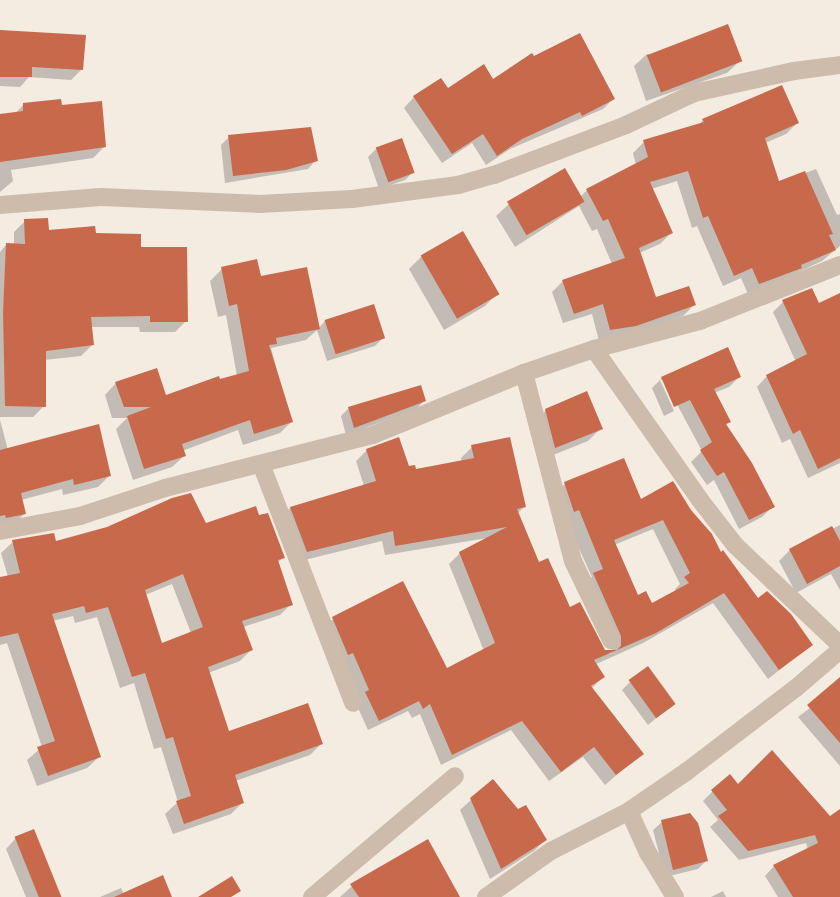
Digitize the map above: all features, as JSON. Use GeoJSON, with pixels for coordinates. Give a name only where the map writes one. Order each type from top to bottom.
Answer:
{"type":"FeatureCollection","features":[{"type":"Feature","properties":{"kind":"street"},"geometry":{"type":"LineString","coordinates":[[0,205],[102,197],[260,204],[352,199],[458,185],[494,175],[626,125],[694,93],[794,71],[840,65]]}},
{"type":"Feature","properties":{"kind":"street"},"geometry":{"type":"LineString","coordinates":[[0,531],[80,516],[165,488],[373,435],[524,373],[594,349],[700,321],[840,265]]}},
{"type":"Feature","properties":{"kind":"street"},"geometry":{"type":"LineString","coordinates":[[486,897],[551,851],[629,810],[785,697],[840,648],[735,545],[700,500],[594,349]]}},
{"type":"Feature","properties":{"kind":"street"},"geometry":{"type":"LineString","coordinates":[[524,373],[573,561],[611,639]]}},
{"type":"Feature","properties":{"kind":"street"},"geometry":{"type":"LineString","coordinates":[[261,464],[353,703]]}},
{"type":"Feature","properties":{"kind":"street"},"geometry":{"type":"LineString","coordinates":[[312,897],[455,776]]}},
{"type":"Feature","properties":{"kind":"street"},"geometry":{"type":"LineString","coordinates":[[629,810],[648,853],[675,897]]}},
{"type":"Feature","properties":{"kind":"building"},"geometry":{"type":"Polygon","coordinates":[[[728,24],[742,61],[661,93],[647,55],[728,24]]]}},
{"type":"Feature","properties":{"kind":"building"},"geometry":{"type":"Polygon","coordinates":[[[0,30],[86,35],[83,70],[32,67],[32,77],[0,77],[0,30]]]}},
{"type":"Feature","properties":{"kind":"building"},"geometry":{"type":"Polygon","coordinates":[[[580,33],[615,99],[582,116],[580,112],[522,139],[497,156],[483,134],[452,154],[413,96],[441,78],[448,88],[484,64],[493,79],[532,53],[534,56],[580,33]]]}},
{"type":"Feature","properties":{"kind":"building"},"geometry":{"type":"Polygon","coordinates":[[[782,85],[799,123],[765,138],[779,181],[805,171],[833,234],[829,235],[836,250],[801,265],[802,268],[759,284],[752,268],[734,276],[708,216],[703,218],[688,171],[650,182],[673,233],[639,248],[656,297],[689,286],[696,305],[636,326],[610,330],[603,304],[574,314],[562,280],[625,258],[608,219],[603,221],[586,189],[648,157],[643,140],[704,122],[702,119],[782,85]]]}},
{"type":"Feature","properties":{"kind":"building"},"geometry":{"type":"Polygon","coordinates":[[[61,99],[62,105],[102,101],[106,147],[0,162],[0,114],[23,111],[23,103],[61,99]]]}},
{"type":"Feature","properties":{"kind":"building"},"geometry":{"type":"Polygon","coordinates":[[[311,127],[318,161],[286,170],[233,176],[228,135],[311,127]]]}},
{"type":"Feature","properties":{"kind":"building"},"geometry":{"type":"Polygon","coordinates":[[[402,138],[415,173],[388,182],[376,148],[402,138]]]}},
{"type":"Feature","properties":{"kind":"building"},"geometry":{"type":"Polygon","coordinates":[[[565,168],[584,202],[526,235],[507,202],[565,168]]]}},
{"type":"Feature","properties":{"kind":"building"},"geometry":{"type":"Polygon","coordinates":[[[48,218],[49,230],[95,226],[96,233],[141,234],[141,247],[187,247],[188,322],[150,322],[150,316],[91,317],[94,345],[46,351],[46,407],[5,406],[3,313],[6,243],[25,244],[24,219],[48,218]]]}},
{"type":"Feature","properties":{"kind":"building"},"geometry":{"type":"Polygon","coordinates":[[[463,231],[500,294],[457,319],[421,256],[463,231]]]}},
{"type":"Feature","properties":{"kind":"building"},"geometry":{"type":"Polygon","coordinates":[[[257,259],[261,276],[307,267],[320,329],[276,338],[277,344],[269,345],[293,422],[254,434],[250,420],[182,444],[186,456],[144,469],[127,416],[151,407],[124,407],[115,382],[157,368],[166,395],[219,376],[220,379],[249,371],[237,304],[229,306],[221,267],[257,259]]]}},
{"type":"Feature","properties":{"kind":"building"},"geometry":{"type":"Polygon","coordinates":[[[812,288],[819,303],[840,293],[840,458],[818,469],[800,430],[793,434],[766,375],[807,354],[782,300],[812,288]]]}},
{"type":"Feature","properties":{"kind":"building"},"geometry":{"type":"Polygon","coordinates":[[[374,304],[385,338],[336,354],[325,320],[374,304]]]}},
{"type":"Feature","properties":{"kind":"building"},"geometry":{"type":"Polygon","coordinates":[[[728,347],[741,377],[714,389],[731,422],[726,424],[752,463],[775,507],[749,520],[724,472],[717,476],[700,450],[712,442],[690,400],[674,407],[661,377],[728,347]]]}},
{"type":"Feature","properties":{"kind":"building"},"geometry":{"type":"Polygon","coordinates":[[[421,385],[426,401],[354,428],[348,407],[421,385]]]}},
{"type":"Feature","properties":{"kind":"building"},"geometry":{"type":"Polygon","coordinates":[[[587,391],[603,429],[555,448],[545,409],[587,391]]]}},
{"type":"Feature","properties":{"kind":"building"},"geometry":{"type":"Polygon","coordinates":[[[99,424],[111,476],[74,485],[73,479],[21,493],[26,514],[6,518],[5,515],[0,516],[0,450],[99,424]]]}},
{"type":"Feature","properties":{"kind":"building"},"geometry":{"type":"Polygon","coordinates":[[[399,437],[409,466],[415,465],[416,469],[474,458],[471,445],[510,437],[526,507],[517,509],[539,562],[548,558],[570,607],[580,602],[605,650],[617,650],[594,660],[605,677],[591,686],[644,754],[616,775],[594,747],[561,772],[522,721],[452,755],[430,704],[423,709],[419,701],[379,721],[365,692],[369,690],[353,653],[348,655],[332,617],[403,581],[447,668],[495,643],[459,552],[507,527],[395,546],[393,531],[307,552],[290,507],[376,481],[366,449],[399,437]]]}},
{"type":"Feature","properties":{"kind":"building"},"geometry":{"type":"Polygon","coordinates":[[[624,458],[641,499],[673,481],[691,510],[712,534],[721,552],[723,550],[758,598],[767,591],[791,614],[813,645],[779,670],[724,593],[656,633],[617,650],[621,646],[621,636],[593,573],[603,569],[579,510],[574,512],[564,482],[624,458]],[[663,520],[614,540],[638,595],[646,591],[652,603],[689,583],[684,577],[690,573],[663,520]]]}},
{"type":"Feature","properties":{"kind":"building"},"geometry":{"type":"Polygon","coordinates":[[[191,493],[206,523],[256,506],[259,515],[268,513],[285,558],[278,560],[293,605],[242,621],[253,650],[208,667],[229,731],[308,703],[323,744],[235,775],[244,803],[184,824],[176,801],[191,796],[173,737],[166,739],[145,673],[132,677],[108,607],[86,613],[84,606],[52,614],[101,757],[48,776],[37,747],[55,741],[18,633],[0,637],[0,577],[20,573],[12,540],[54,533],[56,541],[107,527],[172,498],[191,493]],[[183,574],[145,590],[162,643],[203,627],[183,574]]]}},
{"type":"Feature","properties":{"kind":"building"},"geometry":{"type":"Polygon","coordinates":[[[832,526],[840,541],[840,566],[807,584],[789,549],[832,526]]]}},
{"type":"Feature","properties":{"kind":"building"},"geometry":{"type":"Polygon","coordinates":[[[648,666],[676,704],[656,718],[629,680],[648,666]]]}},
{"type":"Feature","properties":{"kind":"building"},"geometry":{"type":"Polygon","coordinates":[[[840,677],[840,743],[807,705],[840,677]]]}},
{"type":"Feature","properties":{"kind":"building"},"geometry":{"type":"Polygon","coordinates":[[[772,750],[830,816],[840,809],[840,897],[793,897],[773,865],[818,843],[815,835],[748,851],[718,816],[727,810],[711,790],[730,774],[738,784],[772,750]]]}},
{"type":"Feature","properties":{"kind":"building"},"geometry":{"type":"Polygon","coordinates":[[[493,779],[518,809],[526,805],[547,840],[501,869],[470,798],[493,779]]]}},
{"type":"Feature","properties":{"kind":"building"},"geometry":{"type":"Polygon","coordinates":[[[690,813],[698,823],[708,861],[673,870],[661,820],[690,813]]]}},
{"type":"Feature","properties":{"kind":"building"},"geometry":{"type":"Polygon","coordinates":[[[34,829],[61,897],[39,897],[15,837],[34,829]]]}},
{"type":"Feature","properties":{"kind":"building"},"geometry":{"type":"Polygon","coordinates":[[[428,839],[460,897],[359,897],[350,884],[428,839]]]}},
{"type":"Feature","properties":{"kind":"building"},"geometry":{"type":"Polygon","coordinates":[[[163,875],[172,897],[114,897],[163,875]]]}},
{"type":"Feature","properties":{"kind":"building"},"geometry":{"type":"Polygon","coordinates":[[[232,876],[241,891],[231,897],[198,897],[232,876]]]}}]}
